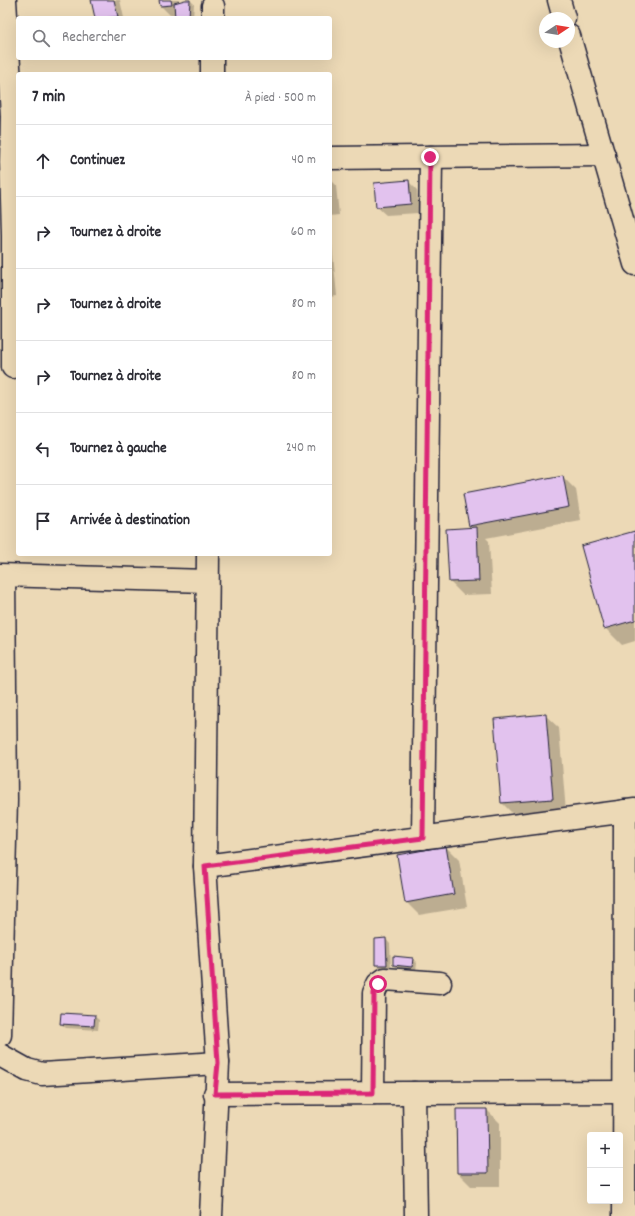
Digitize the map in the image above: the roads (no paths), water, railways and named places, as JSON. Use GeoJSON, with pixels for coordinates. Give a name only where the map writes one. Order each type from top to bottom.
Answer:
{"type":"FeatureCollection","features":[{"type":"Feature","properties":{"kind":"street"},"geometry":{"type":"LineString","coordinates":[[5,0],[12,116],[6,162],[13,235],[10,367]]}},
{"type":"Feature","properties":{"kind":"street"},"geometry":{"type":"LineString","coordinates":[[558,0],[562,12]]}},
{"type":"Feature","properties":{"kind":"street"},"geometry":{"type":"LineString","coordinates":[[573,48],[635,264]]}},
{"type":"Feature","properties":{"kind":"street"},"geometry":{"type":"LineString","coordinates":[[212,60],[212,72]]}},
{"type":"Feature","properties":{"kind":"street"},"geometry":{"type":"LineString","coordinates":[[332,158],[604,155]]}},
{"type":"Feature","properties":{"kind":"street"},"geometry":{"type":"LineString","coordinates":[[423,838],[430,157]]}},
{"type":"Feature","properties":{"kind":"street"},"geometry":{"type":"LineString","coordinates":[[208,556],[205,866],[218,1063],[215,1094],[211,1216]]}},
{"type":"Feature","properties":{"kind":"street"},"geometry":{"type":"LineString","coordinates":[[0,1035],[6,800],[2,576],[207,581]]}},
{"type":"Feature","properties":{"kind":"street"},"geometry":{"type":"LineString","coordinates":[[205,866],[630,811],[624,1216]]}},
{"type":"Feature","properties":{"kind":"street"},"geometry":{"type":"LineString","coordinates":[[373,1093],[374,993],[378,984],[385,979],[440,983]]}},
{"type":"Feature","properties":{"kind":"street"},"geometry":{"type":"LineString","coordinates":[[0,1055],[27,1070],[42,1074],[218,1063]]}},
{"type":"Feature","properties":{"kind":"street"},"geometry":{"type":"LineString","coordinates":[[215,1094],[625,1092]]}},
{"type":"Feature","properties":{"kind":"street"},"geometry":{"type":"LineString","coordinates":[[414,1093],[416,1216]]}}]}
